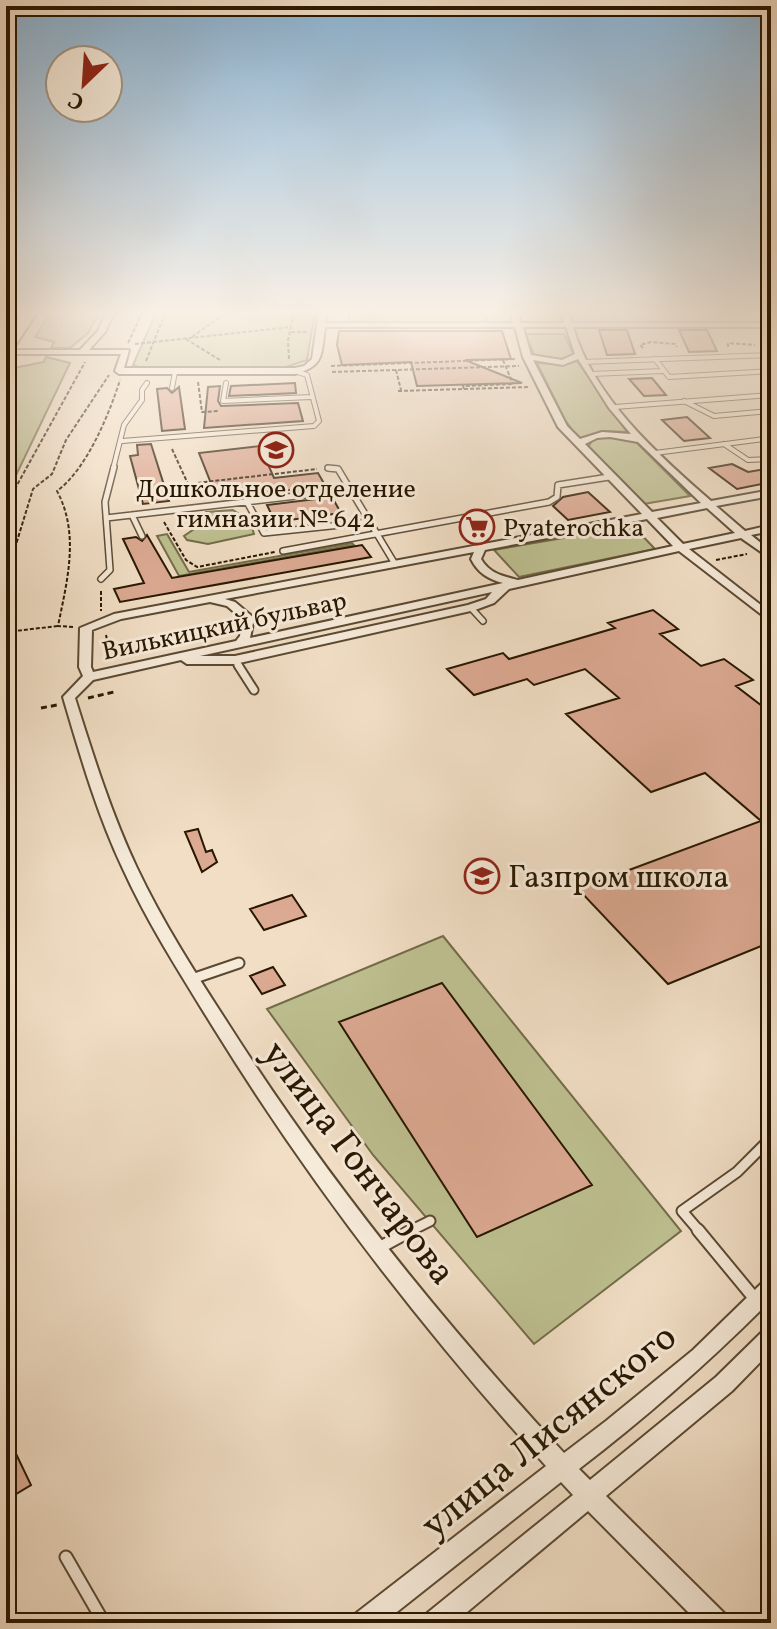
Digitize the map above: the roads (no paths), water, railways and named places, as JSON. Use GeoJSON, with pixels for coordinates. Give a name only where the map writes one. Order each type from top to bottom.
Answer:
{"type":"FeatureCollection","features":[{"type":"Feature","properties":{"kind":"street"},"geometry":{"type":"LineString","coordinates":[[539,387],[578,444],[609,477],[680,547],[768,615]]}},
{"type":"Feature","properties":{"kind":"street"},"geometry":{"type":"LineString","coordinates":[[600,387],[655,453],[708,505],[771,556]]}},
{"type":"Feature","properties":{"kind":"street"},"geometry":{"type":"LineString","coordinates":[[578,444],[589,437],[607,433],[643,440]]}},
{"type":"Feature","properties":{"kind":"street","name":"Вилькицкий бульвар"},"geometry":{"type":"LineString","coordinates":[[771,493],[118,616],[86,628],[85,667],[89,677],[771,528]]}},
{"type":"Feature","properties":{"kind":"street"},"geometry":{"type":"LineString","coordinates":[[481,548],[476,559],[482,570],[498,579],[520,582]]}},
{"type":"Feature","properties":{"kind":"street"},"geometry":{"type":"LineString","coordinates":[[175,658],[193,662],[235,660],[471,608],[490,601],[506,585]]}},
{"type":"Feature","properties":{"kind":"street"},"geometry":{"type":"LineString","coordinates":[[207,599],[231,604],[248,618],[248,628],[240,644]]}},
{"type":"Feature","properties":{"kind":"street","name":"улица Гончарова"},"geometry":{"type":"LineString","coordinates":[[89,677],[69,697],[109,819],[140,890],[241,1061],[375,1250],[563,1467],[636,1546],[716,1623]]}},
{"type":"Feature","properties":{"kind":"street","name":"улица Лисянского"},"geometry":{"type":"LineString","coordinates":[[364,1623],[700,1357],[764,1294]]}},
{"type":"Feature","properties":{"kind":"street"},"geometry":{"type":"LineString","coordinates":[[435,1623],[724,1384],[771,1337]]}},
{"type":"Feature","properties":{"kind":"lane"},"geometry":{"type":"LineString","coordinates":[[101,579],[110,570],[105,502],[124,425],[142,400],[144,387]]}},
{"type":"Feature","properties":{"kind":"lane"},"geometry":{"type":"LineString","coordinates":[[225,387],[223,401],[311,397]]}},
{"type":"Feature","properties":{"kind":"lane"},"geometry":{"type":"LineString","coordinates":[[122,441],[314,426],[319,421],[309,387]]}},
{"type":"Feature","properties":{"kind":"lane"},"geometry":{"type":"LineString","coordinates":[[615,407],[771,395]]}},
{"type":"Feature","properties":{"kind":"lane"},"geometry":{"type":"LineString","coordinates":[[754,396],[770,412]]}},
{"type":"Feature","properties":{"kind":"lane"},"geometry":{"type":"LineString","coordinates":[[133,401],[142,400]]}},
{"type":"Feature","properties":{"kind":"lane"},"geometry":{"type":"LineString","coordinates":[[684,401],[698,413],[710,417],[770,412]]}},
{"type":"Feature","properties":{"kind":"lane"},"geometry":{"type":"LineString","coordinates":[[655,453],[771,438]]}},
{"type":"Feature","properties":{"kind":"lane"},"geometry":{"type":"LineString","coordinates":[[142,439],[146,447]]}},
{"type":"Feature","properties":{"kind":"lane"},"geometry":{"type":"LineString","coordinates":[[724,444],[748,460],[771,459]]}},
{"type":"Feature","properties":{"kind":"lane"},"geometry":{"type":"LineString","coordinates":[[328,468],[338,469],[395,564]]}},
{"type":"Feature","properties":{"kind":"lane"},"geometry":{"type":"LineString","coordinates":[[283,551],[549,502],[557,497],[558,485],[609,477]]}},
{"type":"Feature","properties":{"kind":"lane"},"geometry":{"type":"LineString","coordinates":[[106,518],[348,490]]}},
{"type":"Feature","properties":{"kind":"lane"},"geometry":{"type":"LineString","coordinates":[[247,502],[264,533],[369,522]]}},
{"type":"Feature","properties":{"kind":"lane"},"geometry":{"type":"LineString","coordinates":[[132,515],[142,536]]}},
{"type":"Feature","properties":{"kind":"lane"},"geometry":{"type":"LineString","coordinates":[[471,608],[483,621]]}},
{"type":"Feature","properties":{"kind":"lane"},"geometry":{"type":"LineString","coordinates":[[235,660],[254,690]]}},
{"type":"Feature","properties":{"kind":"lane"},"geometry":{"type":"LineString","coordinates":[[192,979],[239,963]]}},
{"type":"Feature","properties":{"kind":"lane"},"geometry":{"type":"LineString","coordinates":[[764,1294],[682,1211],[737,1172],[771,1138]]}},
{"type":"Feature","properties":{"kind":"lane"},"geometry":{"type":"LineString","coordinates":[[375,1250],[430,1221]]}},
{"type":"Feature","properties":{"kind":"lane"},"geometry":{"type":"LineString","coordinates":[[66,1557],[104,1623]]}},
{"type":"Feature","properties":{"kind":"place","name":"Дошкольное отделение гимназии № 642"},"geometry":{"type":"Point","coordinates":[276,450]}},
{"type":"Feature","properties":{"kind":"place","name":"Pyaterochka"},"geometry":{"type":"Point","coordinates":[477,527]}},
{"type":"Feature","properties":{"kind":"place","name":"Газпром школа"},"geometry":{"type":"Point","coordinates":[482,876]}}]}
